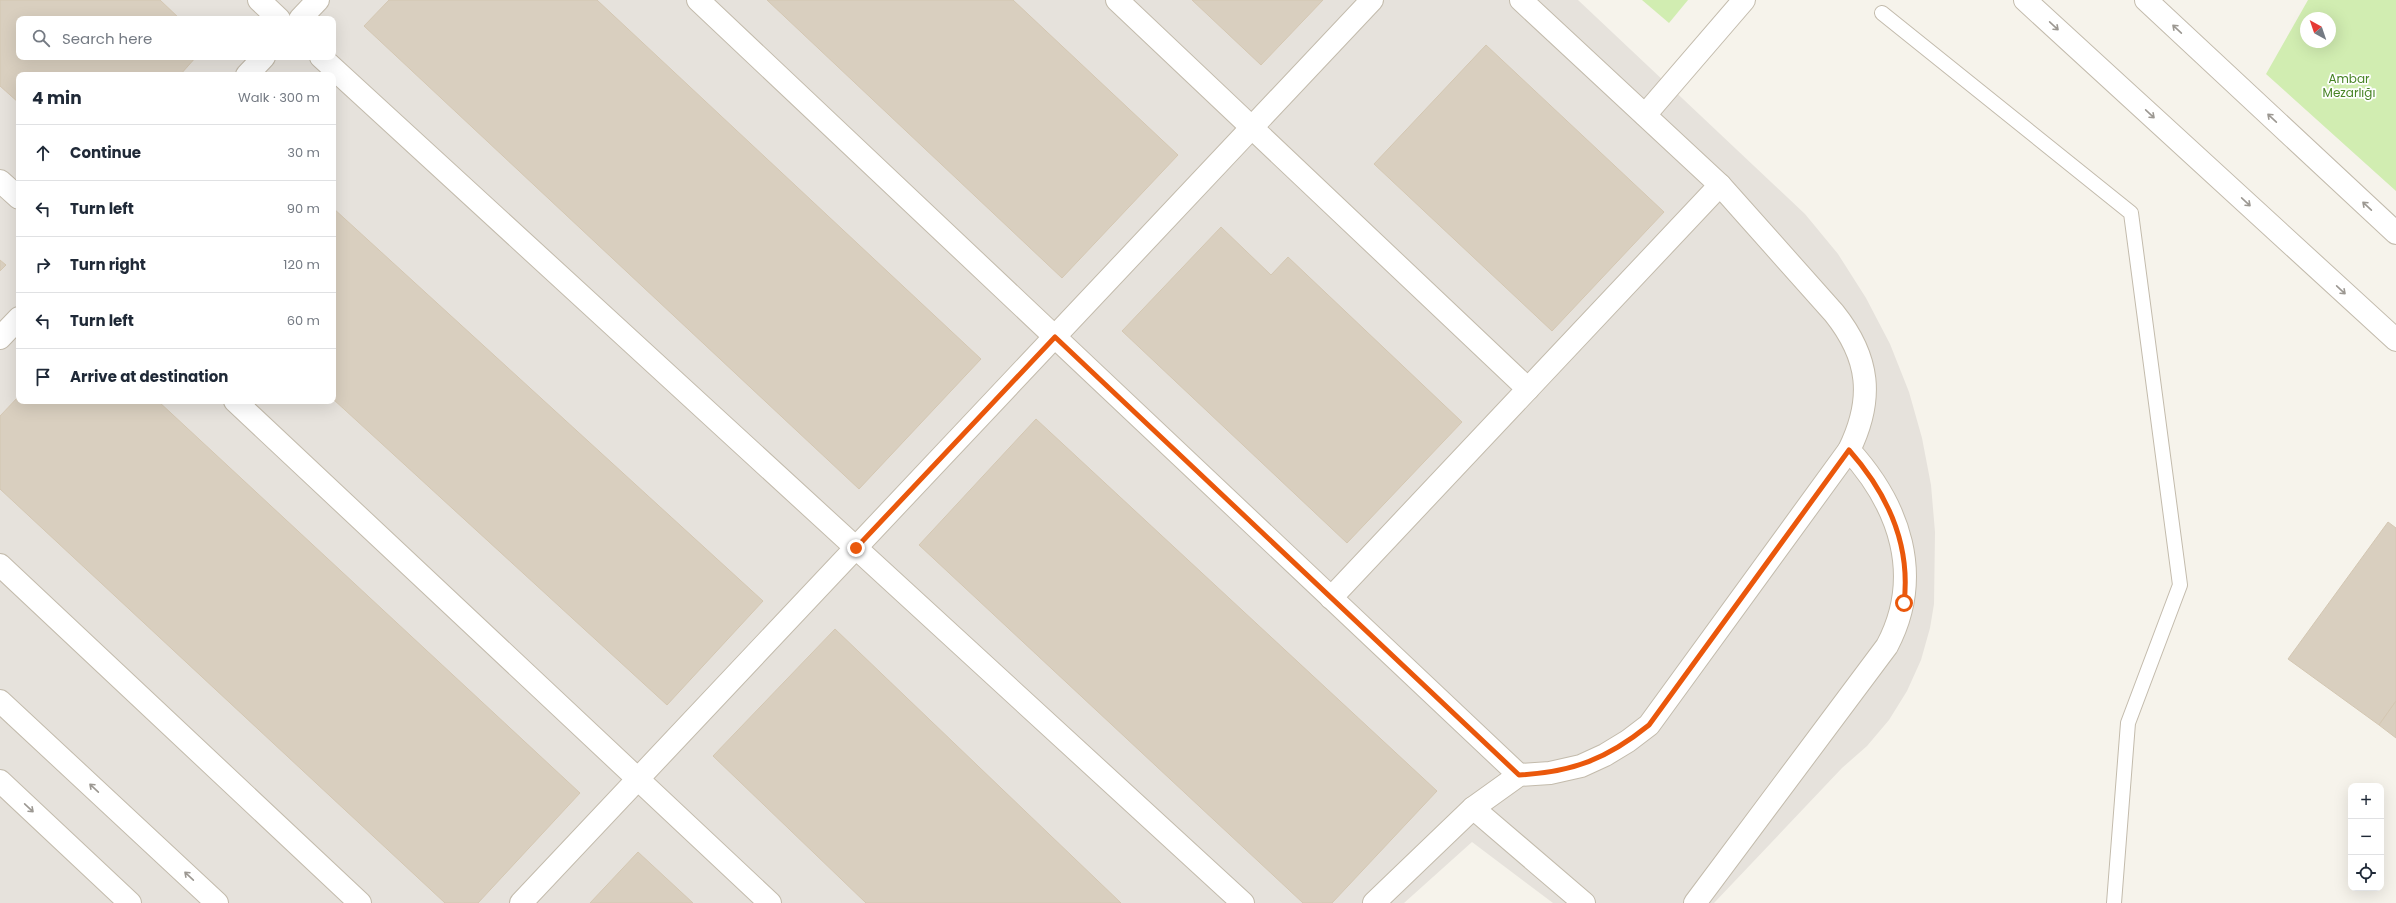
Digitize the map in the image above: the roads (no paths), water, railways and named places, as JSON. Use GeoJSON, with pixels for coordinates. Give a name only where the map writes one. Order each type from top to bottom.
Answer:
{"type":"FeatureCollection","features":[{"type":"Feature","properties":{"kind":"street"},"geometry":{"type":"LineString","coordinates":[[259,0],[276,16]]}},
{"type":"Feature","properties":{"kind":"street"},"geometry":{"type":"LineString","coordinates":[[303,16],[318,0]]}},
{"type":"Feature","properties":{"kind":"street"},"geometry":{"type":"LineString","coordinates":[[698,0],[1519,775]]}},
{"type":"Feature","properties":{"kind":"street"},"geometry":{"type":"LineString","coordinates":[[1117,0],[1528,389]]}},
{"type":"Feature","properties":{"kind":"street"},"geometry":{"type":"LineString","coordinates":[[522,903],[1372,0]]}},
{"type":"Feature","properties":{"kind":"street"},"geometry":{"type":"LineString","coordinates":[[1374,903],[1473,808],[1519,775],[1550,773],[1581,766],[1617,748],[1649,725],[1849,450],[1858,431],[1866,390],[1863,369],[1857,349],[1847,330],[1834,313],[1720,185],[1521,0]]}},
{"type":"Feature","properties":{"kind":"street"},"geometry":{"type":"LineString","coordinates":[[1645,115],[1744,0]]}},
{"type":"Feature","properties":{"kind":"street"},"geometry":{"type":"LineString","coordinates":[[2025,0],[2396,340]]}},
{"type":"Feature","properties":{"kind":"street"},"geometry":{"type":"LineString","coordinates":[[2154,3],[2396,233]]}},
{"type":"Feature","properties":{"kind":"street"},"geometry":{"type":"LineString","coordinates":[[250,72],[261,60]]}},
{"type":"Feature","properties":{"kind":"street"},"geometry":{"type":"LineString","coordinates":[[324,60],[1243,903]]}},
{"type":"Feature","properties":{"kind":"street"},"geometry":{"type":"LineString","coordinates":[[0,181],[16,195]]}},
{"type":"Feature","properties":{"kind":"street"},"geometry":{"type":"LineString","coordinates":[[1331,598],[1720,185]]}},
{"type":"Feature","properties":{"kind":"street"},"geometry":{"type":"LineString","coordinates":[[0,338],[16,321]]}},
{"type":"Feature","properties":{"kind":"street"},"geometry":{"type":"LineString","coordinates":[[238,404],[770,903]]}},
{"type":"Feature","properties":{"kind":"street"},"geometry":{"type":"LineString","coordinates":[[1695,903],[1887,646],[1898,626],[1906,591],[1903,556],[1898,533],[1879,488],[1849,450]]}},
{"type":"Feature","properties":{"kind":"street"},"geometry":{"type":"LineString","coordinates":[[0,565],[360,903]]}},
{"type":"Feature","properties":{"kind":"street"},"geometry":{"type":"LineString","coordinates":[[0,701],[217,903]]}},
{"type":"Feature","properties":{"kind":"street"},"geometry":{"type":"LineString","coordinates":[[0,781],[130,903]]}},
{"type":"Feature","properties":{"kind":"street"},"geometry":{"type":"LineString","coordinates":[[1473,808],[1584,903]]}},
{"type":"Feature","properties":{"kind":"lane"},"geometry":{"type":"LineString","coordinates":[[1882,13],[2131,213],[2180,585],[2128,723],[2114,903]]}},
{"type":"Feature","properties":{"kind":"park label","name":"Ambar Mezarlığı"},"geometry":{"type":"Point","coordinates":[2349,85]}}]}
